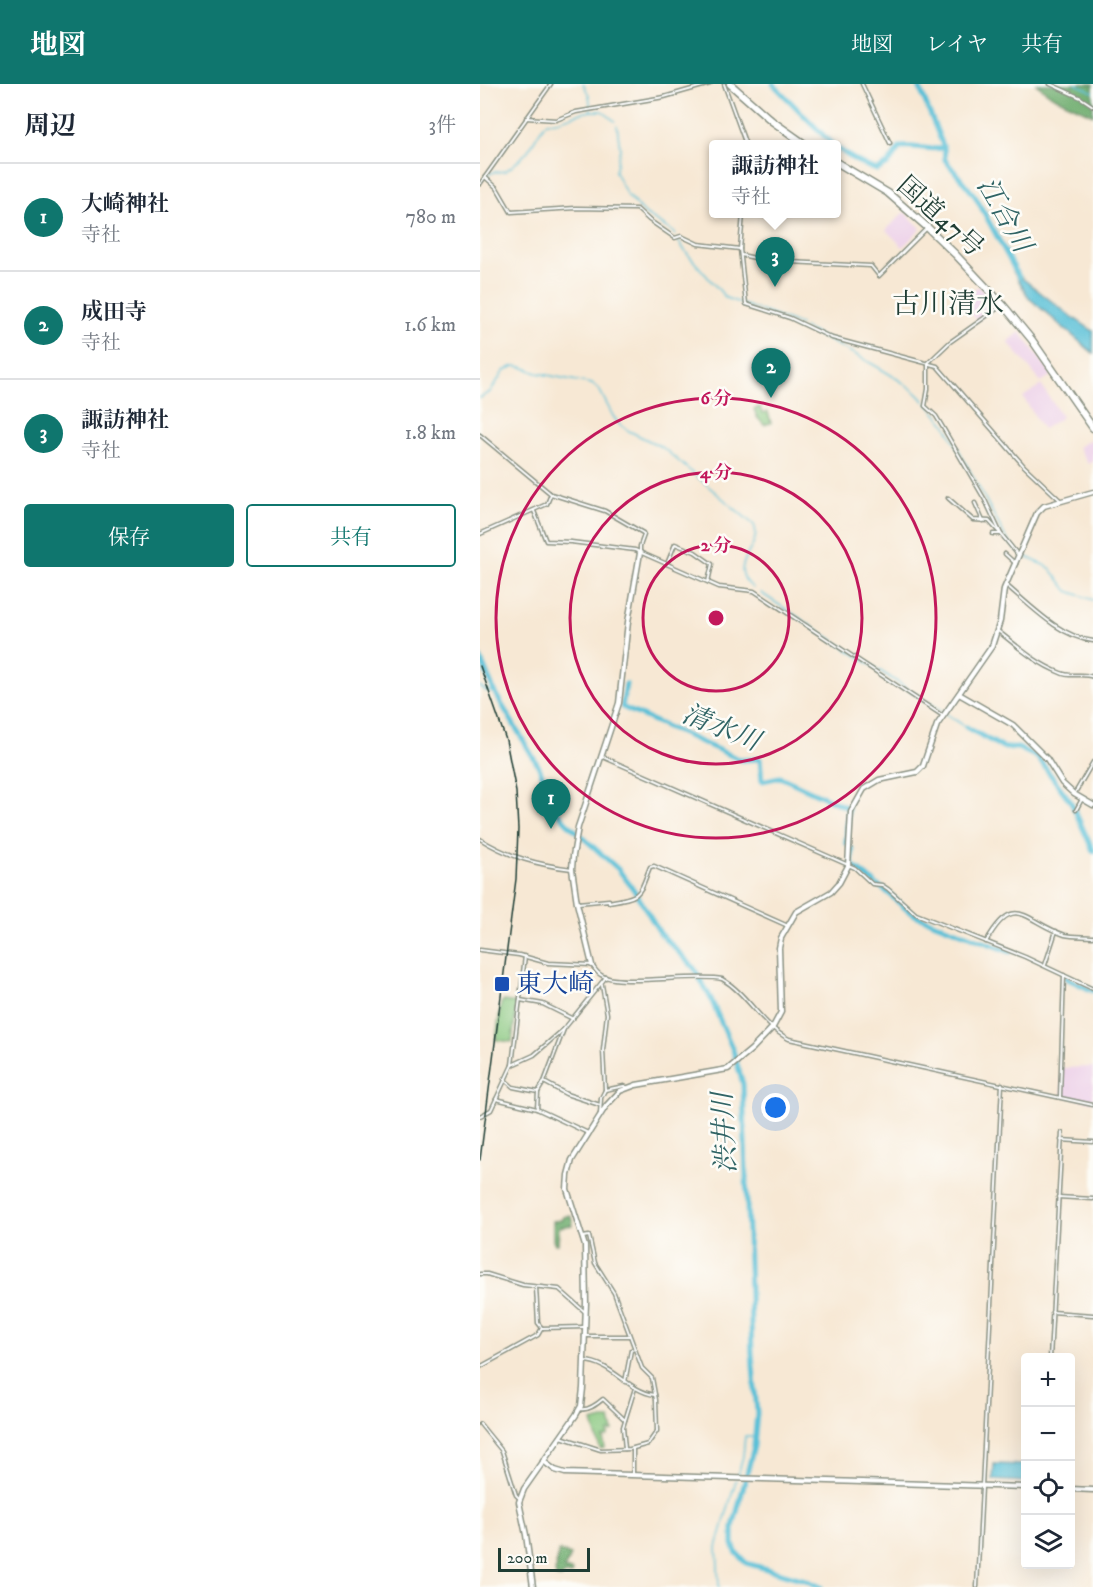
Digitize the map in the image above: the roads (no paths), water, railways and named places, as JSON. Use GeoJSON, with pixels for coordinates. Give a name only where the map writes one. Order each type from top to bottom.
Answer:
{"type":"FeatureCollection","features":[{"type":"Feature","properties":{"kind":"highway"},"geometry":{"type":"LineString","coordinates":[[730,84],[772,121],[800,140]]}},
{"type":"Feature","properties":{"kind":"highway","name":"国道47号"},"geometry":{"type":"LineString","coordinates":[[841,164],[888,193],[927,227],[1003,305],[1044,357],[1093,428]]}},
{"type":"Feature","properties":{"kind":"main road"},"geometry":{"type":"LineString","coordinates":[[533,1587],[519,1498],[580,1408],[583,1388],[586,1254],[583,1237],[569,1198],[567,1181],[572,1160],[600,1114],[615,1095],[628,1088],[722,1070],[737,1062],[773,1027],[781,1012],[778,948],[796,912],[835,888],[848,866],[852,812],[859,795],[879,780],[913,773],[926,762],[934,733],[944,715],[989,651],[998,631],[1006,585],[1040,509],[1093,492]]}},
{"type":"Feature","properties":{"kind":"main road"},"geometry":{"type":"LineString","coordinates":[[592,965],[577,903],[572,869],[576,835],[619,703],[628,622],[640,553]]}},
{"type":"Feature","properties":{"kind":"main road"},"geometry":{"type":"LineString","coordinates":[[959,694],[1013,725],[1047,759],[1062,783],[1074,794],[1093,805]]}},
{"type":"Feature","properties":{"kind":"main road"},"geometry":{"type":"LineString","coordinates":[[543,1461],[555,1470],[565,1473],[1021,1487]]}},
{"type":"Feature","properties":{"kind":"main road"},"geometry":{"type":"LineString","coordinates":[[1075,1489],[1093,1490]]}},
{"type":"Feature","properties":{"kind":"street"},"geometry":{"type":"LineString","coordinates":[[480,184],[551,84]]}},
{"type":"Feature","properties":{"kind":"street"},"geometry":{"type":"LineString","coordinates":[[526,118],[556,120],[591,109],[664,98],[710,84]]}},
{"type":"Feature","properties":{"kind":"street"},"geometry":{"type":"LineString","coordinates":[[724,84],[745,140]]}},
{"type":"Feature","properties":{"kind":"street"},"geometry":{"type":"LineString","coordinates":[[862,84],[890,143]]}},
{"type":"Feature","properties":{"kind":"street"},"geometry":{"type":"LineString","coordinates":[[1050,84],[1093,106]]}},
{"type":"Feature","properties":{"kind":"street"},"geometry":{"type":"LineString","coordinates":[[485,177],[497,188],[511,212],[576,208],[637,208],[649,220],[675,238],[681,236],[698,244],[740,249]]}},
{"type":"Feature","properties":{"kind":"street"},"geometry":{"type":"LineString","coordinates":[[743,218],[740,249],[746,304],[790,318],[832,338],[940,368],[1023,466],[1062,501]]}},
{"type":"Feature","properties":{"kind":"street"},"geometry":{"type":"LineString","coordinates":[[741,255],[769,261],[871,266],[879,276],[927,227]]}},
{"type":"Feature","properties":{"kind":"street"},"geometry":{"type":"LineString","coordinates":[[1001,534],[985,500],[942,426],[936,416],[925,406],[928,389],[928,363],[950,342],[1003,305]]}},
{"type":"Feature","properties":{"kind":"street"},"geometry":{"type":"LineString","coordinates":[[480,435],[551,494],[605,511],[643,533],[640,553]]}},
{"type":"Feature","properties":{"kind":"street"},"geometry":{"type":"LineString","coordinates":[[480,534],[549,503],[551,494]]}},
{"type":"Feature","properties":{"kind":"street"},"geometry":{"type":"LineString","coordinates":[[948,498],[973,520],[989,521],[1020,555]]}},
{"type":"Feature","properties":{"kind":"street"},"geometry":{"type":"LineString","coordinates":[[975,503],[983,521]]}},
{"type":"Feature","properties":{"kind":"street"},"geometry":{"type":"LineString","coordinates":[[534,511],[546,541],[635,550],[719,587],[754,591],[944,715]]}},
{"type":"Feature","properties":{"kind":"street"},"geometry":{"type":"LineString","coordinates":[[993,534],[1001,534]]}},
{"type":"Feature","properties":{"kind":"street"},"geometry":{"type":"LineString","coordinates":[[667,564],[675,544],[695,552],[712,564],[708,582]]}},
{"type":"Feature","properties":{"kind":"street"},"geometry":{"type":"LineString","coordinates":[[1005,554],[1016,564]]}},
{"type":"Feature","properties":{"kind":"street"},"geometry":{"type":"LineString","coordinates":[[1006,585],[1065,632],[1084,640],[1093,641]]}},
{"type":"Feature","properties":{"kind":"street"},"geometry":{"type":"LineString","coordinates":[[998,631],[1037,661],[1063,675],[1083,674],[1093,677]]}},
{"type":"Feature","properties":{"kind":"street"},"geometry":{"type":"LineString","coordinates":[[603,757],[858,870],[872,884],[882,885],[916,914],[1045,966],[1093,989]]}},
{"type":"Feature","properties":{"kind":"street"},"geometry":{"type":"LineString","coordinates":[[1074,794],[1093,762]]}},
{"type":"Feature","properties":{"kind":"street"},"geometry":{"type":"LineString","coordinates":[[1076,810],[1082,799]]}},
{"type":"Feature","properties":{"kind":"street"},"geometry":{"type":"LineString","coordinates":[[480,839],[508,855],[537,864],[572,869]]}},
{"type":"Feature","properties":{"kind":"street"},"geometry":{"type":"LineString","coordinates":[[577,903],[609,900],[609,902],[635,897],[639,894],[650,867],[654,866],[788,926]]}},
{"type":"Feature","properties":{"kind":"street"},"geometry":{"type":"LineString","coordinates":[[986,942],[995,926],[1007,914],[1025,914],[1069,936],[1093,937]]}},
{"type":"Feature","properties":{"kind":"street"},"geometry":{"type":"LineString","coordinates":[[1045,966],[1056,931]]}},
{"type":"Feature","properties":{"kind":"street"},"geometry":{"type":"LineString","coordinates":[[480,950],[525,956],[548,963],[592,965],[606,978],[718,978],[732,985],[773,1027],[795,1041],[1093,1105]]}},
{"type":"Feature","properties":{"kind":"street"},"geometry":{"type":"LineString","coordinates":[[480,1116],[489,1113],[512,1065],[525,956]]}},
{"type":"Feature","properties":{"kind":"street"},"geometry":{"type":"LineString","coordinates":[[1060,1097],[1064,975]]}},
{"type":"Feature","properties":{"kind":"street"},"geometry":{"type":"LineString","coordinates":[[512,1065],[534,1055],[564,1029],[606,978]]}},
{"type":"Feature","properties":{"kind":"street"},"geometry":{"type":"LineString","coordinates":[[600,1114],[600,1105],[605,1090],[603,1050],[608,1014],[602,985]]}},
{"type":"Feature","properties":{"kind":"street"},"geometry":{"type":"LineString","coordinates":[[520,1000],[550,1006],[573,1019]]}},
{"type":"Feature","properties":{"kind":"street"},"geometry":{"type":"LineString","coordinates":[[537,1109],[538,1092],[564,1029]]}},
{"type":"Feature","properties":{"kind":"street"},"geometry":{"type":"LineString","coordinates":[[504,1079],[513,1087],[538,1092]]}},
{"type":"Feature","properties":{"kind":"street"},"geometry":{"type":"LineString","coordinates":[[544,1082],[566,1094],[600,1105]]}},
{"type":"Feature","properties":{"kind":"street"},"geometry":{"type":"LineString","coordinates":[[976,1587],[1002,1084]]}},
{"type":"Feature","properties":{"kind":"street"},"geometry":{"type":"LineString","coordinates":[[605,1090],[624,1086],[628,1088]]}},
{"type":"Feature","properties":{"kind":"street"},"geometry":{"type":"LineString","coordinates":[[496,1099],[537,1109],[588,1133]]}},
{"type":"Feature","properties":{"kind":"street"},"geometry":{"type":"LineString","coordinates":[[1050,1353],[1062,1133]]}},
{"type":"Feature","properties":{"kind":"street"},"geometry":{"type":"LineString","coordinates":[[1061,1140],[1093,1142]]}},
{"type":"Feature","properties":{"kind":"street"},"geometry":{"type":"LineString","coordinates":[[1058,1197],[1093,1199]]}},
{"type":"Feature","properties":{"kind":"street"},"geometry":{"type":"LineString","coordinates":[[561,1437],[601,1450],[633,1449],[648,1444],[657,1431],[652,1378],[642,1368],[614,1293],[595,1263],[589,1236],[583,1237]]}},
{"type":"Feature","properties":{"kind":"street"},"geometry":{"type":"LineString","coordinates":[[480,1274],[536,1287],[559,1288],[585,1312]]}},
{"type":"Feature","properties":{"kind":"street"},"geometry":{"type":"LineString","coordinates":[[536,1287],[538,1323],[542,1328]]}},
{"type":"Feature","properties":{"kind":"street"},"geometry":{"type":"LineString","coordinates":[[1052,1312],[1093,1315]]}},
{"type":"Feature","properties":{"kind":"street"},"geometry":{"type":"LineString","coordinates":[[542,1328],[584,1327]]}},
{"type":"Feature","properties":{"kind":"street"},"geometry":{"type":"LineString","coordinates":[[480,1367],[538,1335],[542,1328]]}},
{"type":"Feature","properties":{"kind":"street"},"geometry":{"type":"LineString","coordinates":[[584,1336],[629,1336]]}},
{"type":"Feature","properties":{"kind":"street"},"geometry":{"type":"LineString","coordinates":[[625,1382],[631,1350],[635,1349]]}},
{"type":"Feature","properties":{"kind":"street"},"geometry":{"type":"LineString","coordinates":[[584,1361],[603,1365],[635,1388],[655,1395]]}},
{"type":"Feature","properties":{"kind":"street"},"geometry":{"type":"LineString","coordinates":[[625,1449],[623,1431],[635,1388]]}},
{"type":"Feature","properties":{"kind":"street"},"geometry":{"type":"LineString","coordinates":[[580,1408],[583,1410],[603,1400],[625,1420]]}},
{"type":"Feature","properties":{"kind":"street"},"geometry":{"type":"LineString","coordinates":[[480,1424],[504,1455],[516,1495],[519,1498]]}},
{"type":"Feature","properties":{"kind":"street"},"geometry":{"type":"LineString","coordinates":[[633,1449],[633,1475]]}},
{"type":"Feature","properties":{"kind":"water"},"geometry":{"type":"Polygon","coordinates":[[[1013,271],[1093,331],[1093,353],[1029,298],[1013,271]]]}},
{"type":"Feature","properties":{"kind":"water"},"geometry":{"type":"Polygon","coordinates":[[[994,1464],[1021,1465],[1021,1482],[993,1480],[994,1464]]]}},
{"type":"Feature","properties":{"kind":"waterway"},"geometry":{"type":"LineString","coordinates":[[583,84],[589,95],[591,111],[602,111],[615,121]]}},
{"type":"Feature","properties":{"kind":"waterway"},"geometry":{"type":"LineString","coordinates":[[773,84],[828,140]]}},
{"type":"Feature","properties":{"kind":"waterway","name":"江合川"},"geometry":{"type":"LineString","coordinates":[[918,84],[944,148],[945,160],[975,196],[1019,277]]}},
{"type":"Feature","properties":{"kind":"waterway"},"geometry":{"type":"LineString","coordinates":[[1076,84],[1093,92]]}},
{"type":"Feature","properties":{"kind":"waterway"},"geometry":{"type":"LineString","coordinates":[[487,176],[493,172],[505,171],[514,164],[526,153],[547,122],[591,111]]}},
{"type":"Feature","properties":{"kind":"waterway"},"geometry":{"type":"LineString","coordinates":[[617,126],[620,149],[615,172],[627,195],[646,215],[675,235]]}},
{"type":"Feature","properties":{"kind":"waterway"},"geometry":{"type":"LineString","coordinates":[[841,150],[877,170],[888,164],[900,147],[944,148]]}},
{"type":"Feature","properties":{"kind":"waterway"},"geometry":{"type":"LineString","coordinates":[[677,239],[726,298],[800,325]]}},
{"type":"Feature","properties":{"kind":"waterway"},"geometry":{"type":"LineString","coordinates":[[804,328],[888,373],[917,393],[924,401]]}},
{"type":"Feature","properties":{"kind":"waterway"},"geometry":{"type":"LineString","coordinates":[[480,398],[490,392],[504,371],[514,366],[592,384],[600,391],[619,424],[662,447],[754,525],[756,533],[754,541],[743,564],[742,572],[745,580],[753,588]]}},
{"type":"Feature","properties":{"kind":"waterway"},"geometry":{"type":"LineString","coordinates":[[927,403],[945,424],[1006,538],[1018,552]]}},
{"type":"Feature","properties":{"kind":"waterway"},"geometry":{"type":"LineString","coordinates":[[1022,555],[1050,568],[1068,591],[1093,600]]}},
{"type":"Feature","properties":{"kind":"waterway"},"geometry":{"type":"LineString","coordinates":[[761,593],[966,727]]}},
{"type":"Feature","properties":{"kind":"waterway","name":"渋井川"},"geometry":{"type":"LineString","coordinates":[[480,657],[495,693],[539,767],[556,810],[618,869],[634,890],[660,933],[694,968],[710,997],[733,1050],[743,1084],[752,1354],[757,1413],[754,1446],[733,1527],[733,1544],[736,1552],[746,1563],[821,1587]]}},
{"type":"Feature","properties":{"kind":"waterway","name":"清水川"},"geometry":{"type":"LineString","coordinates":[[626,684],[622,707],[741,760],[760,759],[762,781],[780,777],[848,808],[846,843]]}},
{"type":"Feature","properties":{"kind":"waterway"},"geometry":{"type":"LineString","coordinates":[[480,686],[486,691],[495,693]]}},
{"type":"Feature","properties":{"kind":"waterway","name":"清水川"},"geometry":{"type":"LineString","coordinates":[[966,727],[1005,748],[1018,748],[1037,757],[1071,802],[1093,851]]}},
{"type":"Feature","properties":{"kind":"waterway","name":"清水川"},"geometry":{"type":"LineString","coordinates":[[852,849],[852,865],[875,883]]}},
{"type":"Feature","properties":{"kind":"waterway","name":"清水川"},"geometry":{"type":"LineString","coordinates":[[879,886],[917,916],[1010,952]]}},
{"type":"Feature","properties":{"kind":"waterway","name":"清水川"},"geometry":{"type":"LineString","coordinates":[[1066,978],[1093,991]]}},
{"type":"Feature","properties":{"kind":"waterway"},"geometry":{"type":"LineString","coordinates":[[738,1476],[745,1436],[755,1436]]}},
{"type":"Feature","properties":{"kind":"waterway"},"geometry":{"type":"LineString","coordinates":[[719,1587],[717,1547],[736,1480]]}},
{"type":"Feature","properties":{"kind":"railway"},"geometry":{"type":"LineString","coordinates":[[480,666],[506,740],[516,792],[518,829],[516,879],[480,1160]]}},
{"type":"Feature","properties":{"kind":"place","name":"諏訪神社"},"geometry":{"type":"Point","coordinates":[775,287]}},
{"type":"Feature","properties":{"kind":"place","name":"成田寺"},"geometry":{"type":"Point","coordinates":[771,398]}},
{"type":"Feature","properties":{"kind":"place","name":"大崎神社"},"geometry":{"type":"Point","coordinates":[551,829]}},
{"type":"Feature","properties":{"kind":"place","name":"東大崎"},"geometry":{"type":"Point","coordinates":[502,984]}},
{"type":"Feature","properties":{"kind":"district","name":"古川清水"},"geometry":{"type":"Point","coordinates":[948,304]}}]}
